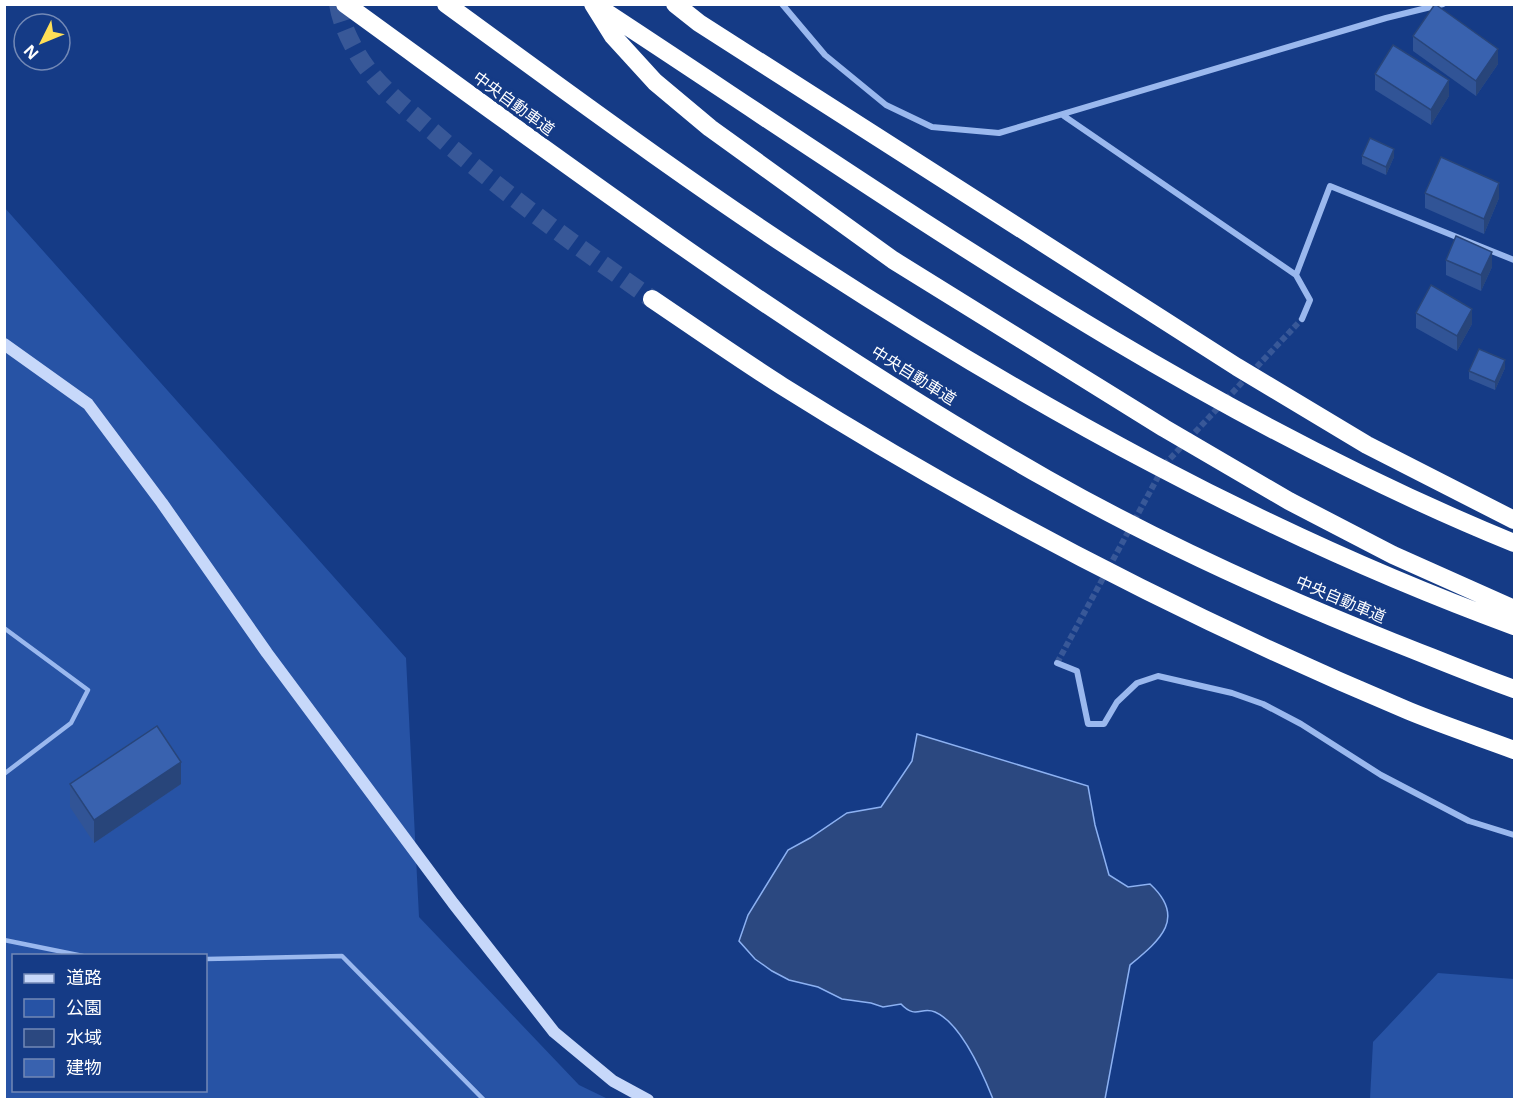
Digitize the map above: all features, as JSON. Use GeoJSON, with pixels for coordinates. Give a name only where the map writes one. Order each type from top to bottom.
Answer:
{"type":"FeatureCollection","features":[{"type":"Feature","properties":{"kind":"highway","name":"中央自動車道"},"geometry":{"type":"LineString","coordinates":[[345,4],[644,221],[768,306],[912,398],[1048,479],[1187,552],[1321,613],[1515,689]]}},
{"type":"Feature","properties":{"kind":"highway"},"geometry":{"type":"LineString","coordinates":[[446,4],[675,169],[811,262],[946,347],[1077,425],[1208,494],[1346,559],[1515,626]]}},
{"type":"Feature","properties":{"kind":"highway"},"geometry":{"type":"LineString","coordinates":[[594,4],[1098,332],[1208,395],[1368,477],[1515,543]]}},
{"type":"Feature","properties":{"kind":"highway"},"geometry":{"type":"LineString","coordinates":[[594,4],[613,36],[664,89],[728,141],[893,260],[1154,422],[1289,501],[1393,555],[1515,609]]}},
{"type":"Feature","properties":{"kind":"highway"},"geometry":{"type":"LineString","coordinates":[[675,4],[699,23],[1237,367],[1367,445],[1515,520]]}},
{"type":"Feature","properties":{"kind":"highway"},"geometry":{"type":"LineString","coordinates":[[652,299],[782,386],[915,466],[1039,534],[1176,604],[1301,663],[1410,711],[1515,750]]}},
{"type":"Feature","properties":{"kind":"street"},"geometry":{"type":"LineString","coordinates":[[782,4],[825,54],[886,105],[932,127],[999,134],[1386,18],[1443,4]]}},
{"type":"Feature","properties":{"kind":"street"},"geometry":{"type":"LineString","coordinates":[[1064,116],[1296,275],[1310,300],[1302,319]]}},
{"type":"Feature","properties":{"kind":"street"},"geometry":{"type":"LineString","coordinates":[[1296,275],[1330,186],[1515,260]]}},
{"type":"Feature","properties":{"kind":"street"},"geometry":{"type":"LineString","coordinates":[[4,344],[88,404],[162,503],[267,653],[445,893],[554,1032],[613,1081],[648,1100]]}},
{"type":"Feature","properties":{"kind":"street"},"geometry":{"type":"LineString","coordinates":[[1057,663],[1077,671],[1088,724],[1104,724],[1118,702],[1137,683],[1158,676],[1232,693],[1263,704],[1301,724],[1381,775],[1459,816],[1515,835]]}},
{"type":"Feature","properties":{"kind":"lane"},"geometry":{"type":"LineString","coordinates":[[4,628],[88,690],[71,723],[4,774]]}},
{"type":"Feature","properties":{"kind":"lane"},"geometry":{"type":"LineString","coordinates":[[4,940],[73,954]]}},
{"type":"Feature","properties":{"kind":"lane"},"geometry":{"type":"LineString","coordinates":[[207,959],[342,956],[484,1100]]}},
{"type":"Feature","properties":{"kind":"green space"},"geometry":{"type":"Polygon","coordinates":[[[4,207],[406,658],[419,917],[579,1085],[608,1099],[5,1099],[4,207]]]}},
{"type":"Feature","properties":{"kind":"green space"},"geometry":{"type":"Polygon","coordinates":[[[1438,973],[1514,979],[1514,1099],[1370,1099],[1373,1042],[1438,973]]]}},
{"type":"Feature","properties":{"kind":"water"},"geometry":{"type":"Polygon","coordinates":[[[917,734],[1088,786],[1095,825],[1109,875],[1128,887],[1150,884],[1167,907],[1168,918],[1165,928],[1151,947],[1130,965],[1105,1099],[993,1099],[970,1050],[945,1018],[926,1010],[911,1011],[901,1004],[883,1007],[842,999],[818,987],[789,980],[755,959],[739,941],[748,915],[788,850],[847,813],[881,807],[912,761],[917,734]]]}},
{"type":"Feature","properties":{"kind":"building"},"geometry":{"type":"Polygon","coordinates":[[[1435,4],[1498,49],[1476,81],[1413,36],[1435,4]]]}},
{"type":"Feature","properties":{"kind":"building"},"geometry":{"type":"Polygon","coordinates":[[[1393,45],[1449,80],[1431,110],[1375,74],[1393,45]]]}},
{"type":"Feature","properties":{"kind":"building"},"geometry":{"type":"Polygon","coordinates":[[[1370,138],[1394,149],[1386,167],[1362,156],[1370,138]]]}},
{"type":"Feature","properties":{"kind":"building"},"geometry":{"type":"Polygon","coordinates":[[[1441,157],[1499,183],[1484,219],[1425,193],[1441,157]]]}},
{"type":"Feature","properties":{"kind":"building"},"geometry":{"type":"Polygon","coordinates":[[[1456,236],[1492,252],[1481,275],[1446,260],[1456,236]]]}},
{"type":"Feature","properties":{"kind":"building"},"geometry":{"type":"Polygon","coordinates":[[[1431,285],[1472,309],[1457,336],[1416,313],[1431,285]]]}},
{"type":"Feature","properties":{"kind":"building"},"geometry":{"type":"Polygon","coordinates":[[[1479,349],[1505,360],[1495,382],[1469,371],[1479,349]]]}},
{"type":"Feature","properties":{"kind":"building"},"geometry":{"type":"Polygon","coordinates":[[[157,726],[181,762],[94,820],[70,784],[157,726]]]}},
{"type":"Feature","properties":{"kind":"tunnel"},"geometry":{"type":"LineString","coordinates":[[338,4],[346,31],[358,55],[373,76],[392,95],[457,153],[567,238],[652,299]]}},
{"type":"Feature","properties":{"kind":"tunnel"},"geometry":{"type":"LineString","coordinates":[[1057,663],[1165,464],[1302,319]]}}]}
